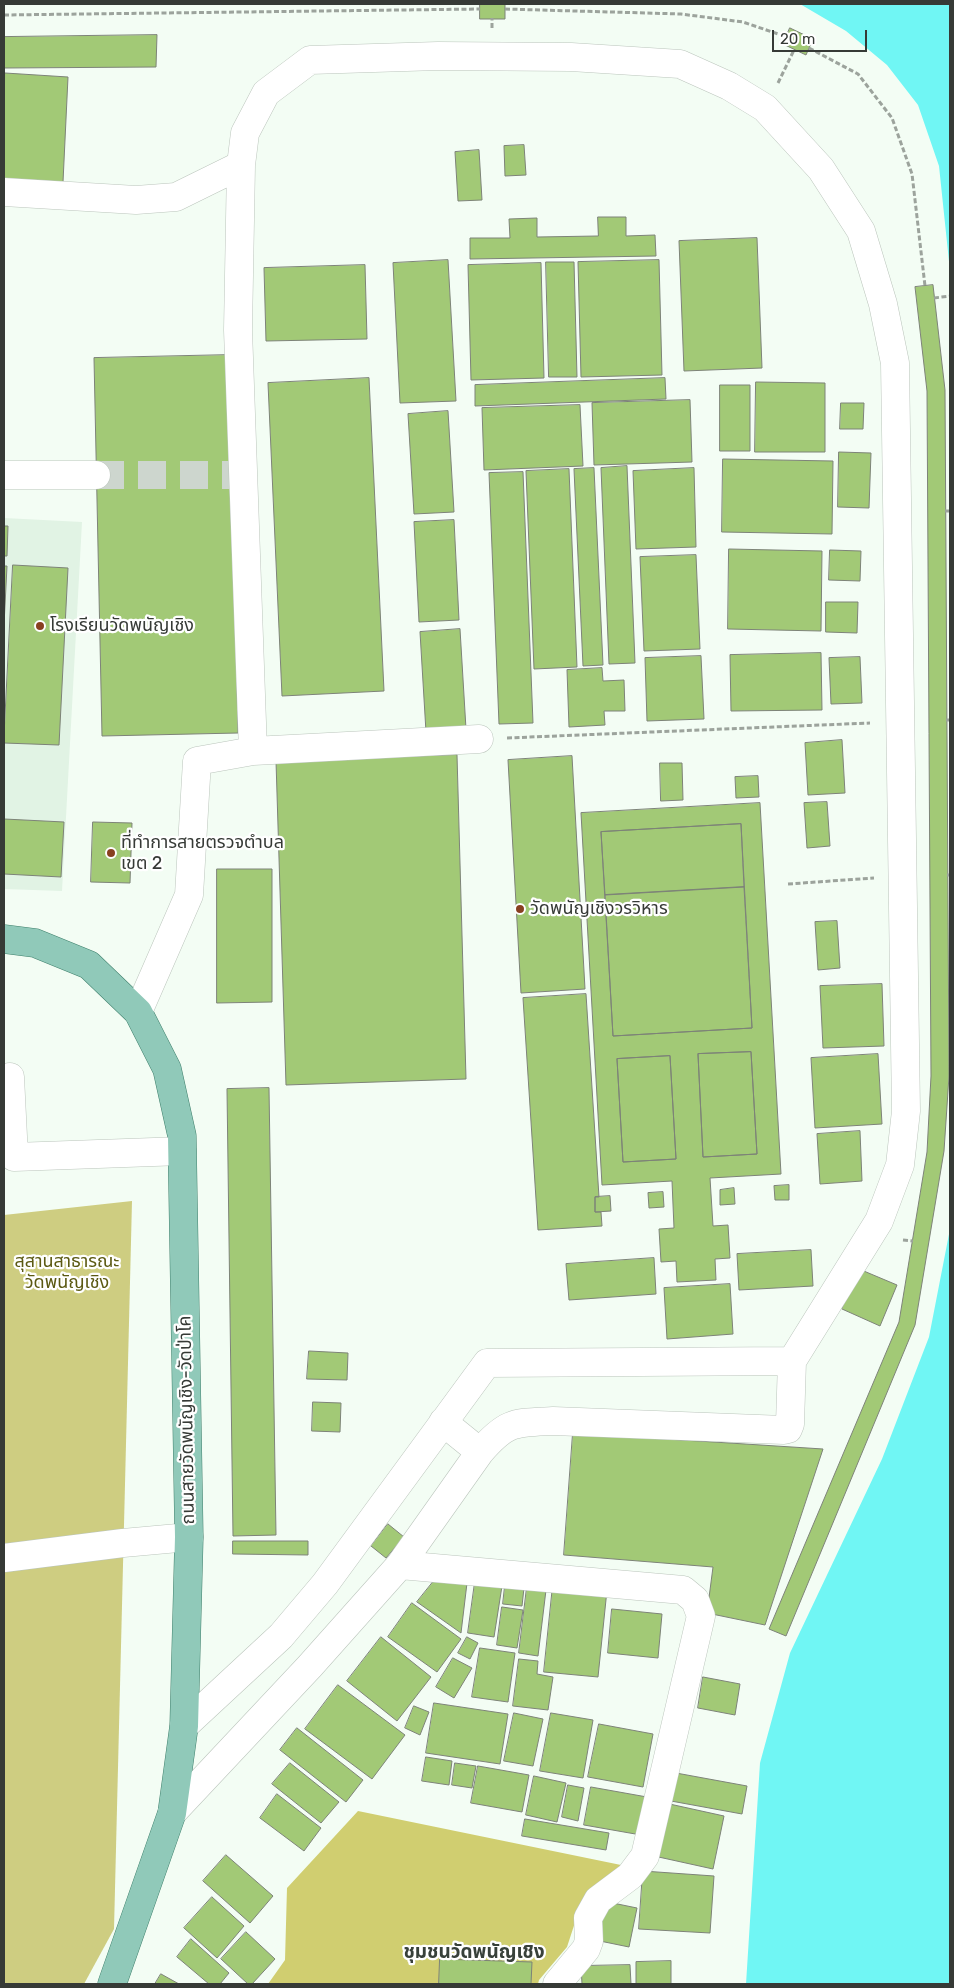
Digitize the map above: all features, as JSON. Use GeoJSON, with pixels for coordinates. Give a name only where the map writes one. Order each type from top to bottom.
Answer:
{"type":"FeatureCollection","features":[{"type":"Feature","properties":{"kind":"main road","name":"ถนนสายวัดพนัญเชิง-วัดป่าโค"},"geometry":{"type":"LineString","coordinates":[[4,939],[35,943],[90,965],[138,1012],[168,1069],[182,1136],[189,1537],[184,1726],[172,1813],[112,1984]]}},
{"type":"Feature","properties":{"kind":"street"},"geometry":{"type":"LineString","coordinates":[[172,1813],[310,1666],[400,1565],[480,1452],[495,1434],[515,1423],[553,1421],[788,1429],[790,1424],[792,1362],[879,1221],[900,1165],[906,1111],[895,363],[882,304],[861,231],[821,169],[765,108],[729,86],[680,64],[571,57],[491,56],[310,60],[266,93],[245,134],[241,165],[238,475],[254,751]]}},
{"type":"Feature","properties":{"kind":"street"},"geometry":{"type":"LineString","coordinates":[[4,192],[136,200],[176,197],[241,165]]}},
{"type":"Feature","properties":{"kind":"street"},"geometry":{"type":"LineString","coordinates":[[4,475],[96,475]]}},
{"type":"Feature","properties":{"kind":"street"},"geometry":{"type":"LineString","coordinates":[[138,1012],[189,895],[197,761],[254,751],[479,739]]}},
{"type":"Feature","properties":{"kind":"street"},"geometry":{"type":"LineString","coordinates":[[10,1077],[14,1157],[182,1151]]}},
{"type":"Feature","properties":{"kind":"street"},"geometry":{"type":"LineString","coordinates":[[184,1726],[281,1636],[325,1584],[487,1363],[792,1362]]}},
{"type":"Feature","properties":{"kind":"street"},"geometry":{"type":"LineString","coordinates":[[443,1422],[480,1452]]}},
{"type":"Feature","properties":{"kind":"street"},"geometry":{"type":"LineString","coordinates":[[4,1558],[123,1542],[189,1537]]}},
{"type":"Feature","properties":{"kind":"street"},"geometry":{"type":"LineString","coordinates":[[400,1565],[683,1590],[695,1600],[701,1616],[645,1856],[630,1876],[598,1900],[588,1918],[589,1941],[586,1949],[557,1984]]}},
{"type":"Feature","properties":{"kind":"path"},"geometry":{"type":"LineString","coordinates":[[4,15],[480,9]]}},
{"type":"Feature","properties":{"kind":"path"},"geometry":{"type":"LineString","coordinates":[[505,9],[681,14],[743,22],[787,37]]}},
{"type":"Feature","properties":{"kind":"path"},"geometry":{"type":"LineString","coordinates":[[809,48],[858,74],[892,118],[912,174],[925,286]]}},
{"type":"Feature","properties":{"kind":"path"},"geometry":{"type":"LineString","coordinates":[[934,298],[950,296]]}},
{"type":"Feature","properties":{"kind":"path"},"geometry":{"type":"LineString","coordinates":[[945,511],[950,511]]}},
{"type":"Feature","properties":{"kind":"path"},"geometry":{"type":"LineString","coordinates":[[479,739],[900,722]]}},
{"type":"Feature","properties":{"kind":"path"},"geometry":{"type":"LineString","coordinates":[[788,884],[903,876]]}},
{"type":"Feature","properties":{"kind":"shaded area","name":"โรงเรียนวัดพนัญเชิง"},"geometry":{"type":"Polygon","coordinates":[[[4,518],[82,522],[62,891],[4,889],[4,518]]]}},
{"type":"Feature","properties":{"kind":"shaded area"},"geometry":{"type":"Polygon","coordinates":[[[358,1811],[621,1865],[582,1901],[567,1947],[539,1980],[538,1984],[268,1984],[285,1960],[287,1888],[358,1811]]]}},
{"type":"Feature","properties":{"kind":"green space","name":"สุสานสาธารณะ วัดพนัญเชิง"},"geometry":{"type":"Polygon","coordinates":[[[132,1201],[114,1929],[84,1984],[4,1984],[4,1215],[132,1201]]]}},
{"type":"Feature","properties":{"kind":"water"},"geometry":{"type":"Polygon","coordinates":[[[800,4],[950,4],[950,271],[939,166],[918,105],[887,65],[846,31],[800,4]]]}},
{"type":"Feature","properties":{"kind":"water"},"geometry":{"type":"Polygon","coordinates":[[[950,1229],[950,1984],[746,1984],[760,1763],[790,1653],[882,1459],[929,1337],[950,1229]]]}},
{"type":"Feature","properties":{"kind":"building"},"geometry":{"type":"Polygon","coordinates":[[[480,4],[505,4],[505,19],[480,19],[480,4]]]}},
{"type":"Feature","properties":{"kind":"building"},"geometry":{"type":"Polygon","coordinates":[[[790,28],[813,39],[806,55],[783,44],[790,28]]]}},
{"type":"Feature","properties":{"kind":"building"},"geometry":{"type":"Polygon","coordinates":[[[157,35],[156,67],[4,68],[4,37],[157,35]]]}},
{"type":"Feature","properties":{"kind":"building"},"geometry":{"type":"Polygon","coordinates":[[[5,73],[68,77],[63,182],[4,180],[5,73]]]}},
{"type":"Feature","properties":{"kind":"building"},"geometry":{"type":"Polygon","coordinates":[[[524,145],[526,175],[505,176],[504,146],[524,145]]]}},
{"type":"Feature","properties":{"kind":"building"},"geometry":{"type":"Polygon","coordinates":[[[479,150],[482,200],[458,201],[455,152],[479,150]]]}},
{"type":"Feature","properties":{"kind":"building"},"geometry":{"type":"Polygon","coordinates":[[[598,217],[626,217],[626,236],[655,235],[656,256],[470,259],[470,238],[510,238],[509,219],[537,218],[537,237],[598,236],[598,217]]]}},
{"type":"Feature","properties":{"kind":"building"},"geometry":{"type":"Polygon","coordinates":[[[757,238],[762,368],[684,371],[679,241],[757,238]]]}},
{"type":"Feature","properties":{"kind":"building"},"geometry":{"type":"Polygon","coordinates":[[[448,260],[456,401],[400,403],[393,263],[448,260]]]}},
{"type":"Feature","properties":{"kind":"building"},"geometry":{"type":"Polygon","coordinates":[[[659,260],[662,375],[581,377],[578,262],[659,260]]]}},
{"type":"Feature","properties":{"kind":"building"},"geometry":{"type":"Polygon","coordinates":[[[546,262],[574,262],[577,377],[549,377],[546,262]]]}},
{"type":"Feature","properties":{"kind":"building"},"geometry":{"type":"Polygon","coordinates":[[[541,263],[544,378],[471,380],[468,265],[541,263]]]}},
{"type":"Feature","properties":{"kind":"building"},"geometry":{"type":"Polygon","coordinates":[[[365,265],[367,339],[266,341],[264,268],[365,265]]]}},
{"type":"Feature","properties":{"kind":"building"},"geometry":{"type":"Polygon","coordinates":[[[933,285],[945,390],[949,1076],[944,1151],[915,1325],[786,1636],[769,1629],[899,1322],[927,1152],[931,1076],[927,391],[915,287],[933,285]]]}},
{"type":"Feature","properties":{"kind":"building"},"geometry":{"type":"Polygon","coordinates":[[[230,355],[238,733],[102,736],[94,358],[230,355]]]}},
{"type":"Feature","properties":{"kind":"building"},"geometry":{"type":"Polygon","coordinates":[[[369,378],[384,691],[282,696],[268,383],[369,378]]]}},
{"type":"Feature","properties":{"kind":"building"},"geometry":{"type":"Polygon","coordinates":[[[665,378],[666,399],[475,406],[475,385],[665,378]]]}},
{"type":"Feature","properties":{"kind":"building"},"geometry":{"type":"Polygon","coordinates":[[[756,382],[825,383],[825,452],[755,452],[756,382]]]}},
{"type":"Feature","properties":{"kind":"building"},"geometry":{"type":"Polygon","coordinates":[[[720,385],[750,385],[750,451],[720,451],[720,385]]]}},
{"type":"Feature","properties":{"kind":"building"},"geometry":{"type":"Polygon","coordinates":[[[690,400],[692,462],[594,465],[592,403],[690,400]]]}},
{"type":"Feature","properties":{"kind":"building"},"geometry":{"type":"Polygon","coordinates":[[[841,403],[864,403],[863,429],[840,429],[841,403]]]}},
{"type":"Feature","properties":{"kind":"building"},"geometry":{"type":"Polygon","coordinates":[[[580,405],[583,466],[484,470],[482,408],[580,405]]]}},
{"type":"Feature","properties":{"kind":"building"},"geometry":{"type":"Polygon","coordinates":[[[448,411],[454,512],[414,514],[408,414],[448,411]]]}},
{"type":"Feature","properties":{"kind":"building"},"geometry":{"type":"Polygon","coordinates":[[[839,452],[871,453],[869,508],[838,507],[839,452]]]}},
{"type":"Feature","properties":{"kind":"building"},"geometry":{"type":"Polygon","coordinates":[[[723,459],[833,461],[832,534],[722,532],[723,459]]]}},
{"type":"Feature","properties":{"kind":"building"},"geometry":{"type":"Polygon","coordinates":[[[627,466],[635,663],[609,664],[601,468],[627,466]]]}},
{"type":"Feature","properties":{"kind":"building"},"geometry":{"type":"Polygon","coordinates":[[[594,468],[603,665],[583,666],[574,469],[594,468]]]}},
{"type":"Feature","properties":{"kind":"building"},"geometry":{"type":"Polygon","coordinates":[[[694,468],[696,547],[636,549],[633,471],[694,468]]]}},
{"type":"Feature","properties":{"kind":"building"},"geometry":{"type":"Polygon","coordinates":[[[569,469],[577,667],[534,669],[526,471],[569,469]]]}},
{"type":"Feature","properties":{"kind":"building"},"geometry":{"type":"Polygon","coordinates":[[[523,472],[533,723],[499,724],[489,473],[523,472]]]}},
{"type":"Feature","properties":{"kind":"building"},"geometry":{"type":"Polygon","coordinates":[[[454,520],[459,620],[419,622],[414,522],[454,520]]]}},
{"type":"Feature","properties":{"kind":"building"},"geometry":{"type":"Polygon","coordinates":[[[4,526],[8,526],[7,556],[4,556],[4,526]]]}},
{"type":"Feature","properties":{"kind":"building"},"geometry":{"type":"Polygon","coordinates":[[[729,549],[822,551],[821,631],[728,629],[729,549]]]}},
{"type":"Feature","properties":{"kind":"building"},"geometry":{"type":"Polygon","coordinates":[[[830,550],[861,551],[860,581],[829,580],[830,550]]]}},
{"type":"Feature","properties":{"kind":"building"},"geometry":{"type":"Polygon","coordinates":[[[696,555],[700,649],[644,651],[640,557],[696,555]]]}},
{"type":"Feature","properties":{"kind":"building"},"geometry":{"type":"Polygon","coordinates":[[[13,565],[68,568],[59,745],[4,743],[13,565]]]}},
{"type":"Feature","properties":{"kind":"building"},"geometry":{"type":"Polygon","coordinates":[[[4,566],[7,566],[4,625],[4,566]]]}},
{"type":"Feature","properties":{"kind":"building"},"geometry":{"type":"Polygon","coordinates":[[[826,602],[858,602],[857,633],[826,632],[826,602]]]}},
{"type":"Feature","properties":{"kind":"building"},"geometry":{"type":"Polygon","coordinates":[[[460,629],[466,729],[426,732],[420,632],[460,629]]]}},
{"type":"Feature","properties":{"kind":"building"},"geometry":{"type":"Polygon","coordinates":[[[821,653],[822,710],[731,711],[730,655],[821,653]]]}},
{"type":"Feature","properties":{"kind":"building"},"geometry":{"type":"Polygon","coordinates":[[[701,656],[704,719],[647,721],[645,658],[701,656]]]}},
{"type":"Feature","properties":{"kind":"building"},"geometry":{"type":"Polygon","coordinates":[[[860,657],[862,703],[831,704],[829,658],[860,657]]]}},
{"type":"Feature","properties":{"kind":"building"},"geometry":{"type":"Polygon","coordinates":[[[602,668],[603,681],[624,680],[625,711],[604,711],[605,725],[569,727],[567,670],[602,668]]]}},
{"type":"Feature","properties":{"kind":"building"},"geometry":{"type":"Polygon","coordinates":[[[842,740],[845,793],[808,795],[805,743],[842,740]]]}},
{"type":"Feature","properties":{"kind":"building"},"geometry":{"type":"Polygon","coordinates":[[[457,755],[466,1079],[286,1085],[276,761],[457,755]]]}},
{"type":"Feature","properties":{"kind":"building"},"geometry":{"type":"Polygon","coordinates":[[[572,756],[585,989],[521,993],[508,760],[572,756]]]}},
{"type":"Feature","properties":{"kind":"building"},"geometry":{"type":"Polygon","coordinates":[[[660,763],[682,763],[683,800],[661,801],[660,763]]]}},
{"type":"Feature","properties":{"kind":"building"},"geometry":{"type":"Polygon","coordinates":[[[758,776],[759,797],[736,798],[735,777],[758,776]]]}},
{"type":"Feature","properties":{"kind":"building"},"geometry":{"type":"Polygon","coordinates":[[[827,802],[830,846],[807,848],[804,803],[827,802]]]}},
{"type":"Feature","properties":{"kind":"building"},"geometry":{"type":"Polygon","coordinates":[[[760,803],[781,1174],[710,1178],[713,1226],[728,1225],[730,1258],[715,1259],[716,1280],[677,1282],[676,1261],[661,1262],[659,1229],[674,1228],[672,1181],[602,1185],[581,813],[760,803]],[[741,824],[601,832],[613,1036],[752,1028],[741,824]],[[751,1052],[698,1054],[703,1157],[757,1154],[751,1052]],[[670,1056],[617,1059],[623,1162],[676,1159],[670,1056]]]}},
{"type":"Feature","properties":{"kind":"building"},"geometry":{"type":"Polygon","coordinates":[[[4,819],[64,822],[61,877],[4,874],[4,819]]]}},
{"type":"Feature","properties":{"kind":"building","name":"ที่ทำการสายตรวจตำบล เขต 2"},"geometry":{"type":"Polygon","coordinates":[[[93,822],[132,823],[130,883],[91,882],[93,822]]]}},
{"type":"Feature","properties":{"kind":"building"},"geometry":{"type":"Polygon","coordinates":[[[741,824],[744,887],[605,895],[601,832],[741,824]]]}},
{"type":"Feature","properties":{"kind":"building"},"geometry":{"type":"Polygon","coordinates":[[[217,869],[272,869],[272,1002],[217,1003],[217,869]]]}},
{"type":"Feature","properties":{"kind":"building"},"geometry":{"type":"Polygon","coordinates":[[[744,887],[752,1028],[613,1036],[605,895],[744,887]]]}},
{"type":"Feature","properties":{"kind":"building"},"geometry":{"type":"Polygon","coordinates":[[[837,921],[840,968],[818,970],[815,922],[837,921]]]}},
{"type":"Feature","properties":{"kind":"building"},"geometry":{"type":"Polygon","coordinates":[[[882,984],[884,1046],[823,1048],[820,986],[882,984]]]}},
{"type":"Feature","properties":{"kind":"building"},"geometry":{"type":"Polygon","coordinates":[[[586,994],[599,1197],[595,1197],[595,1212],[601,1212],[602,1226],[538,1230],[523,998],[586,994]]]}},
{"type":"Feature","properties":{"kind":"building"},"geometry":{"type":"Polygon","coordinates":[[[751,1052],[757,1154],[703,1157],[698,1054],[751,1052]]]}},
{"type":"Feature","properties":{"kind":"building"},"geometry":{"type":"Polygon","coordinates":[[[878,1054],[882,1124],[815,1128],[811,1058],[878,1054]]]}},
{"type":"Feature","properties":{"kind":"building"},"geometry":{"type":"Polygon","coordinates":[[[670,1056],[676,1159],[623,1162],[617,1059],[670,1056]]]}},
{"type":"Feature","properties":{"kind":"building"},"geometry":{"type":"Polygon","coordinates":[[[269,1088],[276,1535],[233,1536],[227,1089],[269,1088]]]}},
{"type":"Feature","properties":{"kind":"building"},"geometry":{"type":"Polygon","coordinates":[[[860,1131],[862,1181],[820,1184],[817,1134],[860,1131]]]}},
{"type":"Feature","properties":{"kind":"building"},"geometry":{"type":"Polygon","coordinates":[[[789,1185],[789,1200],[775,1200],[774,1186],[789,1185]]]}},
{"type":"Feature","properties":{"kind":"building"},"geometry":{"type":"Polygon","coordinates":[[[734,1188],[735,1204],[720,1205],[720,1190],[734,1188]]]}},
{"type":"Feature","properties":{"kind":"building"},"geometry":{"type":"Polygon","coordinates":[[[663,1192],[664,1207],[649,1208],[648,1193],[663,1192]]]}},
{"type":"Feature","properties":{"kind":"building"},"geometry":{"type":"Polygon","coordinates":[[[610,1196],[611,1211],[595,1212],[595,1197],[610,1196]]]}},
{"type":"Feature","properties":{"kind":"building"},"geometry":{"type":"Polygon","coordinates":[[[811,1250],[813,1286],[739,1290],[737,1254],[811,1250]]]}},
{"type":"Feature","properties":{"kind":"building"},"geometry":{"type":"Polygon","coordinates":[[[654,1258],[656,1294],[569,1300],[566,1264],[654,1258]]]}},
{"type":"Feature","properties":{"kind":"building"},"geometry":{"type":"Polygon","coordinates":[[[859,1269],[897,1285],[880,1326],[842,1309],[859,1269]]]}},
{"type":"Feature","properties":{"kind":"building"},"geometry":{"type":"Polygon","coordinates":[[[730,1284],[733,1334],[667,1339],[664,1288],[730,1284]]]}},
{"type":"Feature","properties":{"kind":"building"},"geometry":{"type":"Polygon","coordinates":[[[309,1351],[348,1353],[347,1380],[307,1379],[309,1351]]]}},
{"type":"Feature","properties":{"kind":"building"},"geometry":{"type":"Polygon","coordinates":[[[313,1402],[341,1403],[340,1432],[312,1431],[313,1402]]]}},
{"type":"Feature","properties":{"kind":"building"},"geometry":{"type":"Polygon","coordinates":[[[573,1433],[823,1449],[765,1625],[707,1613],[713,1567],[564,1555],[573,1433]]]}},
{"type":"Feature","properties":{"kind":"building"},"geometry":{"type":"Polygon","coordinates":[[[388,1524],[404,1537],[386,1558],[371,1546],[388,1524]]]}},
{"type":"Feature","properties":{"kind":"building"},"geometry":{"type":"Polygon","coordinates":[[[233,1541],[308,1541],[308,1555],[233,1554],[233,1541]]]}},
{"type":"Feature","properties":{"kind":"building"},"geometry":{"type":"Polygon","coordinates":[[[437,1577],[467,1583],[461,1633],[417,1602],[437,1577]]]}},
{"type":"Feature","properties":{"kind":"building"},"geometry":{"type":"Polygon","coordinates":[[[475,1582],[502,1586],[494,1637],[468,1633],[475,1582]]]}},
{"type":"Feature","properties":{"kind":"building"},"geometry":{"type":"Polygon","coordinates":[[[553,1585],[607,1590],[598,1677],[544,1672],[553,1585]]]}},
{"type":"Feature","properties":{"kind":"building"},"geometry":{"type":"Polygon","coordinates":[[[505,1586],[524,1588],[522,1606],[503,1604],[505,1586]]]}},
{"type":"Feature","properties":{"kind":"building"},"geometry":{"type":"Polygon","coordinates":[[[527,1587],[546,1590],[538,1656],[519,1653],[527,1587]]]}},
{"type":"Feature","properties":{"kind":"building"},"geometry":{"type":"Polygon","coordinates":[[[412,1603],[461,1639],[437,1672],[388,1637],[412,1603]]]}},
{"type":"Feature","properties":{"kind":"building"},"geometry":{"type":"Polygon","coordinates":[[[502,1607],[523,1610],[517,1648],[497,1645],[502,1607]]]}},
{"type":"Feature","properties":{"kind":"building"},"geometry":{"type":"Polygon","coordinates":[[[612,1609],[662,1614],[658,1658],[608,1653],[612,1609]]]}},
{"type":"Feature","properties":{"kind":"building"},"geometry":{"type":"Polygon","coordinates":[[[381,1637],[431,1677],[397,1721],[347,1681],[381,1637]]]}},
{"type":"Feature","properties":{"kind":"building"},"geometry":{"type":"Polygon","coordinates":[[[467,1637],[478,1643],[470,1659],[458,1653],[467,1637]]]}},
{"type":"Feature","properties":{"kind":"building"},"geometry":{"type":"Polygon","coordinates":[[[480,1648],[515,1653],[508,1702],[472,1697],[480,1648]]]}},
{"type":"Feature","properties":{"kind":"building"},"geometry":{"type":"Polygon","coordinates":[[[453,1658],[472,1668],[454,1698],[436,1687],[453,1658]]]}},
{"type":"Feature","properties":{"kind":"building"},"geometry":{"type":"Polygon","coordinates":[[[519,1659],[538,1661],[537,1674],[553,1677],[548,1710],[513,1706],[519,1659]]]}},
{"type":"Feature","properties":{"kind":"building"},"geometry":{"type":"Polygon","coordinates":[[[703,1677],[740,1684],[735,1715],[698,1708],[703,1677]]]}},
{"type":"Feature","properties":{"kind":"building"},"geometry":{"type":"Polygon","coordinates":[[[338,1685],[405,1735],[372,1779],[305,1729],[338,1685]]]}},
{"type":"Feature","properties":{"kind":"building"},"geometry":{"type":"Polygon","coordinates":[[[434,1703],[508,1714],[500,1764],[426,1753],[434,1703]]]}},
{"type":"Feature","properties":{"kind":"building"},"geometry":{"type":"Polygon","coordinates":[[[414,1706],[429,1712],[420,1735],[405,1728],[414,1706]]]}},
{"type":"Feature","properties":{"kind":"building"},"geometry":{"type":"Polygon","coordinates":[[[514,1713],[543,1719],[533,1766],[504,1761],[514,1713]]]}},
{"type":"Feature","properties":{"kind":"building"},"geometry":{"type":"Polygon","coordinates":[[[551,1713],[593,1720],[583,1778],[540,1771],[551,1713]]]}},
{"type":"Feature","properties":{"kind":"building"},"geometry":{"type":"Polygon","coordinates":[[[599,1724],[653,1734],[643,1787],[588,1777],[599,1724]]]}},
{"type":"Feature","properties":{"kind":"building"},"geometry":{"type":"Polygon","coordinates":[[[297,1728],[363,1780],[346,1802],[280,1750],[297,1728]]]}},
{"type":"Feature","properties":{"kind":"building"},"geometry":{"type":"Polygon","coordinates":[[[426,1757],[452,1761],[449,1785],[422,1781],[426,1757]]]}},
{"type":"Feature","properties":{"kind":"building"},"geometry":{"type":"Polygon","coordinates":[[[290,1763],[339,1802],[321,1823],[272,1784],[290,1763]]]}},
{"type":"Feature","properties":{"kind":"building"},"geometry":{"type":"Polygon","coordinates":[[[455,1763],[476,1766],[472,1788],[452,1785],[455,1763]]]}},
{"type":"Feature","properties":{"kind":"building"},"geometry":{"type":"Polygon","coordinates":[[[478,1766],[529,1775],[522,1812],[471,1803],[478,1766]]]}},
{"type":"Feature","properties":{"kind":"building"},"geometry":{"type":"Polygon","coordinates":[[[676,1773],[747,1786],[742,1814],[671,1801],[676,1773]]]}},
{"type":"Feature","properties":{"kind":"building"},"geometry":{"type":"Polygon","coordinates":[[[534,1776],[566,1783],[557,1822],[526,1815],[534,1776]]]}},
{"type":"Feature","properties":{"kind":"building"},"geometry":{"type":"Polygon","coordinates":[[[568,1785],[584,1788],[578,1821],[562,1817],[568,1785]]]}},
{"type":"Feature","properties":{"kind":"building"},"geometry":{"type":"Polygon","coordinates":[[[591,1787],[647,1797],[641,1835],[584,1825],[591,1787]]]}},
{"type":"Feature","properties":{"kind":"building"},"geometry":{"type":"Polygon","coordinates":[[[277,1794],[321,1828],[304,1851],[260,1818],[277,1794]]]}},
{"type":"Feature","properties":{"kind":"building"},"geometry":{"type":"Polygon","coordinates":[[[665,1803],[724,1816],[713,1869],[654,1856],[665,1803]]]}},
{"type":"Feature","properties":{"kind":"building"},"geometry":{"type":"Polygon","coordinates":[[[525,1819],[609,1833],[606,1850],[522,1836],[525,1819]]]}},
{"type":"Feature","properties":{"kind":"building"},"geometry":{"type":"Polygon","coordinates":[[[226,1855],[273,1896],[250,1923],[203,1881],[226,1855]]]}},
{"type":"Feature","properties":{"kind":"building"},"geometry":{"type":"Polygon","coordinates":[[[643,1871],[714,1876],[710,1933],[639,1929],[643,1871]]]}},
{"type":"Feature","properties":{"kind":"building"},"geometry":{"type":"Polygon","coordinates":[[[212,1897],[244,1926],[217,1958],[184,1928],[212,1897]]]}},
{"type":"Feature","properties":{"kind":"building"},"geometry":{"type":"Polygon","coordinates":[[[603,1901],[637,1908],[629,1947],[595,1940],[603,1901]]]}},
{"type":"Feature","properties":{"kind":"building"},"geometry":{"type":"Polygon","coordinates":[[[246,1932],[275,1959],[252,1984],[248,1984],[221,1959],[246,1932]]]}},
{"type":"Feature","properties":{"kind":"building"},"geometry":{"type":"Polygon","coordinates":[[[191,1939],[229,1973],[220,1984],[209,1984],[177,1957],[191,1939]]]}},
{"type":"Feature","properties":{"kind":"building"},"geometry":{"type":"Polygon","coordinates":[[[440,1959],[532,1962],[531,1984],[439,1984],[440,1959]]]}},
{"type":"Feature","properties":{"kind":"building"},"geometry":{"type":"Polygon","coordinates":[[[671,1961],[671,1984],[636,1984],[636,1962],[671,1961]]]}},
{"type":"Feature","properties":{"kind":"building"},"geometry":{"type":"Polygon","coordinates":[[[630,1965],[631,1984],[582,1984],[581,1966],[630,1965]]]}},
{"type":"Feature","properties":{"kind":"building"},"geometry":{"type":"Polygon","coordinates":[[[161,1974],[179,1984],[155,1984],[161,1974]]]}},
{"type":"Feature","properties":{"kind":"tunnel"},"geometry":{"type":"LineString","coordinates":[[96,475],[233,475]]}},
{"type":"Feature","properties":{"kind":"place","name":"โรงเรียนวัดพนัญเชิง"},"geometry":{"type":"Point","coordinates":[40,626]}},
{"type":"Feature","properties":{"kind":"place","name":"ที่ทำการสายตรวจตำบล เขต 2"},"geometry":{"type":"Point","coordinates":[111,853]}},
{"type":"Feature","properties":{"kind":"place","name":"วัดพนัญเชิงวรวิหาร"},"geometry":{"type":"Point","coordinates":[520,909]}},
{"type":"Feature","properties":{"kind":"district","name":"ชุมชนวัดพนัญเชิง"},"geometry":{"type":"Point","coordinates":[474,1953]}}]}
